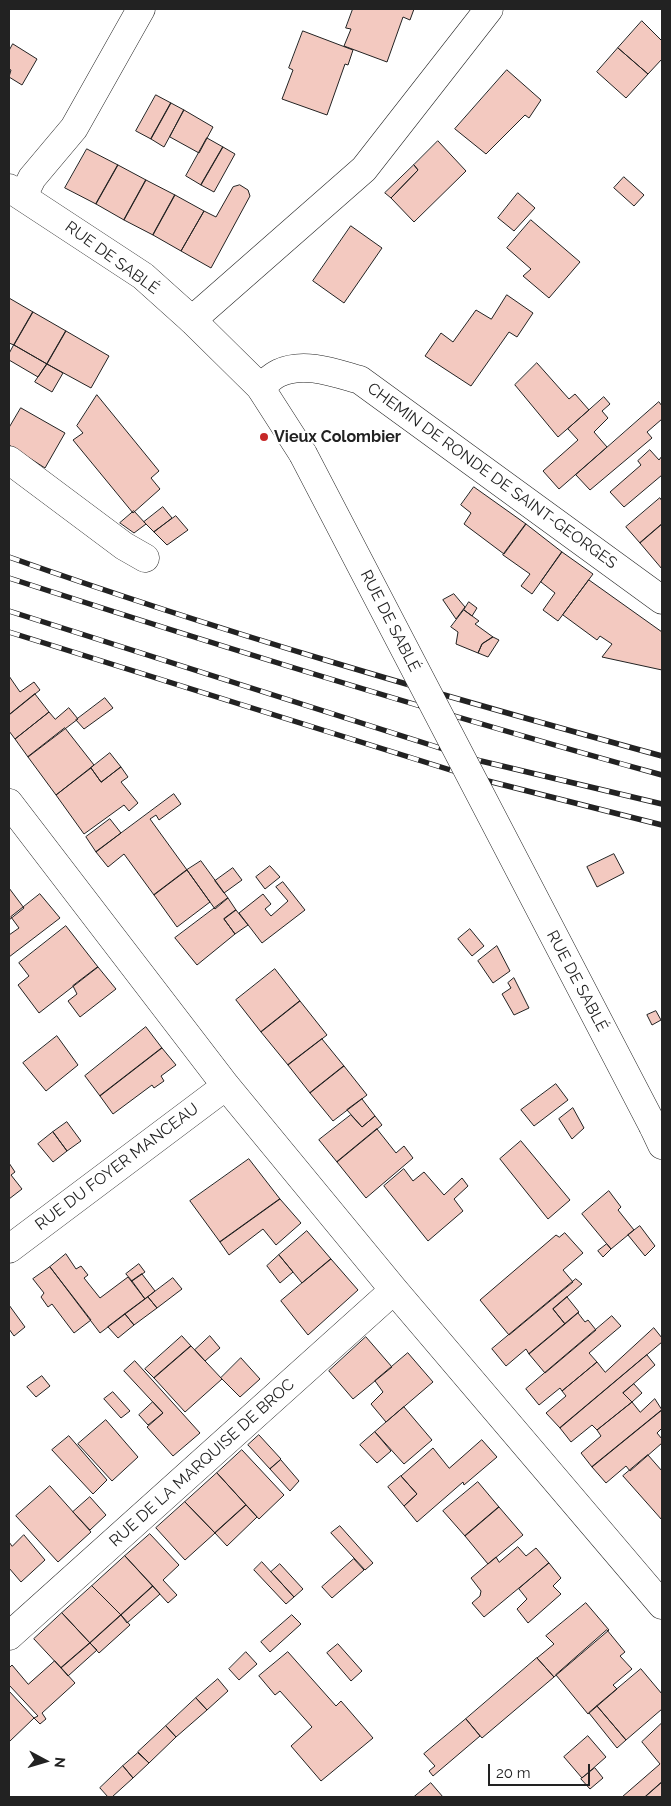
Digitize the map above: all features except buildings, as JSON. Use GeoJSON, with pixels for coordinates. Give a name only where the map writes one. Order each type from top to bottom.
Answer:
{"type":"FeatureCollection","features":[{"type":"Feature","properties":{"kind":"street"},"geometry":{"type":"LineString","coordinates":[[16,192],[32,178],[74,128],[140,9]]}},
{"type":"Feature","properties":{"kind":"street"},"geometry":{"type":"LineString","coordinates":[[192,320],[364,169],[488,9]]}},
{"type":"Feature","properties":{"kind":"street","name":"RUE DE SABLÉ"},"geometry":{"type":"LineString","coordinates":[[16,192],[143,276],[192,320],[260,387],[303,454],[658,1136]]}},
{"type":"Feature","properties":{"kind":"street","name":"CHEMIN DE RONDE DE SAINT-GEORGES"},"geometry":{"type":"LineString","coordinates":[[260,387],[279,373],[301,368],[330,371],[360,380],[662,600]]}},
{"type":"Feature","properties":{"kind":"street"},"geometry":{"type":"LineString","coordinates":[[9,460],[124,546],[145,558]]}},
{"type":"Feature","properties":{"kind":"street"},"geometry":{"type":"LineString","coordinates":[[9,803],[226,1086],[394,1290],[662,1604]]}},
{"type":"Feature","properties":{"kind":"street","name":"RUE DU FOYER MANCEAU"},"geometry":{"type":"LineString","coordinates":[[9,1249],[226,1086]]}},
{"type":"Feature","properties":{"kind":"street","name":"RUE DE LA MARQUISE DE BROC"},"geometry":{"type":"LineString","coordinates":[[9,1636],[394,1290]]}},
{"type":"Feature","properties":{"kind":"railway"},"geometry":{"type":"LineString","coordinates":[[9,557],[252,638],[662,756]]}},
{"type":"Feature","properties":{"kind":"railway"},"geometry":{"type":"LineString","coordinates":[[9,578],[334,680],[662,775]]}},
{"type":"Feature","properties":{"kind":"railway"},"geometry":{"type":"LineString","coordinates":[[9,611],[481,761],[662,804]]}},
{"type":"Feature","properties":{"kind":"railway"},"geometry":{"type":"LineString","coordinates":[[9,632],[476,778],[662,825]]}},
{"type":"Feature","properties":{"kind":"place","name":"Vieux Colombier"},"geometry":{"type":"Point","coordinates":[264,437]}}]}
